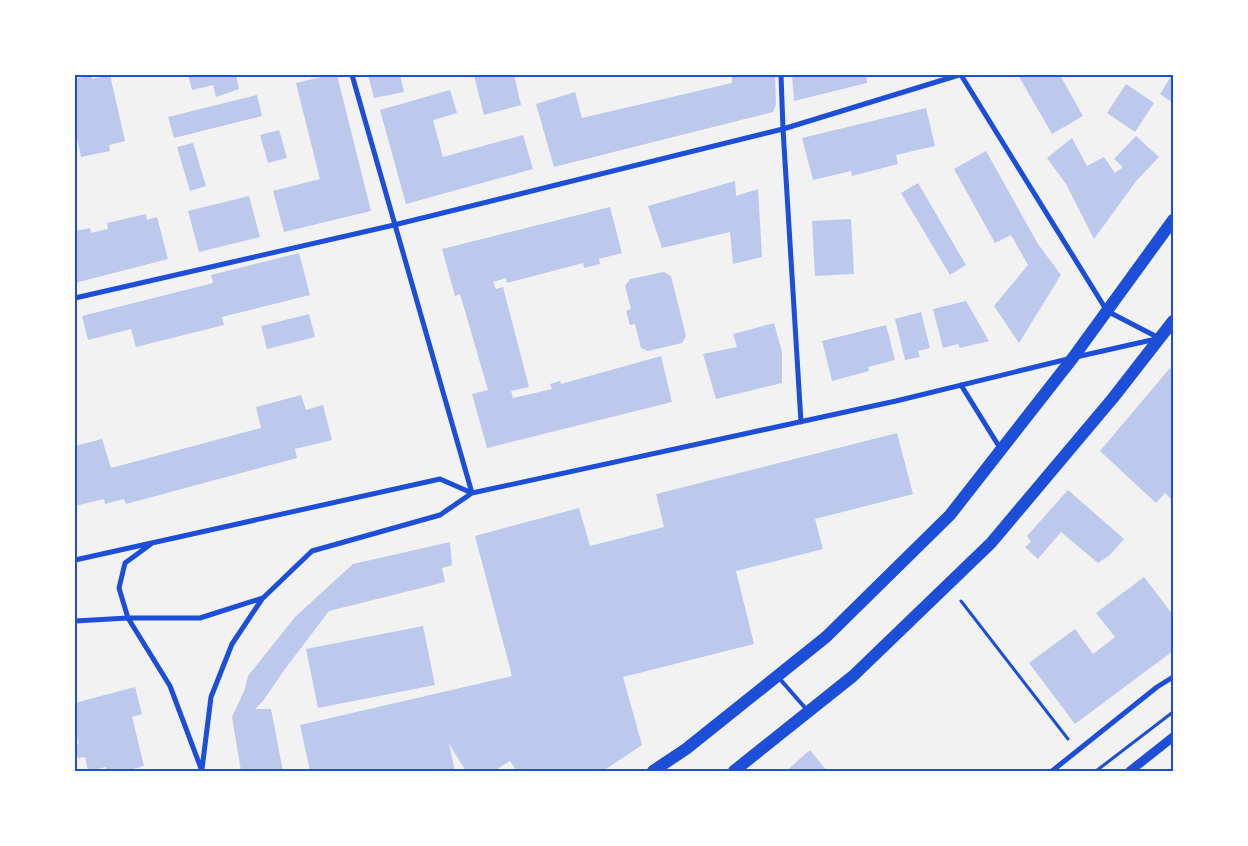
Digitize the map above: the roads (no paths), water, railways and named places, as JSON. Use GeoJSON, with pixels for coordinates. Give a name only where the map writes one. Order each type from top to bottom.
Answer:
{"type":"FeatureCollection","features":[{"type":"Feature","properties":{"kind":"main road"},"geometry":{"type":"LineString","coordinates":[[653,771],[686,749],[826,637],[950,515],[1072,358],[1173,220]]}},
{"type":"Feature","properties":{"kind":"main road"},"geometry":{"type":"LineString","coordinates":[[734,771],[853,676],[991,543],[1114,398],[1163,338],[1173,322]]}},
{"type":"Feature","properties":{"kind":"street"},"geometry":{"type":"LineString","coordinates":[[352,75],[472,493]]}},
{"type":"Feature","properties":{"kind":"street"},"geometry":{"type":"LineString","coordinates":[[782,75],[783,129],[801,422]]}},
{"type":"Feature","properties":{"kind":"street"},"geometry":{"type":"LineString","coordinates":[[75,298],[394,225],[783,129],[960,75],[1106,311],[1163,338]]}},
{"type":"Feature","properties":{"kind":"street"},"geometry":{"type":"LineString","coordinates":[[202,770],[211,698],[232,644],[263,598],[312,551],[440,515],[472,493],[801,422],[1163,338]]}},
{"type":"Feature","properties":{"kind":"street"},"geometry":{"type":"LineString","coordinates":[[961,385],[1001,450]]}},
{"type":"Feature","properties":{"kind":"street"},"geometry":{"type":"LineString","coordinates":[[75,560],[440,479],[472,493]]}},
{"type":"Feature","properties":{"kind":"street"},"geometry":{"type":"LineString","coordinates":[[155,542],[125,564],[119,588],[128,618],[170,686],[202,770]]}},
{"type":"Feature","properties":{"kind":"street"},"geometry":{"type":"LineString","coordinates":[[75,621],[128,618],[200,618],[263,598]]}},
{"type":"Feature","properties":{"kind":"street"},"geometry":{"type":"LineString","coordinates":[[1052,771],[1157,687],[1173,677]]}},
{"type":"Feature","properties":{"kind":"street"},"geometry":{"type":"LineString","coordinates":[[1130,771],[1173,737]]}},
{"type":"Feature","properties":{"kind":"lane"},"geometry":{"type":"LineString","coordinates":[[777,676],[808,712]]}}]}
